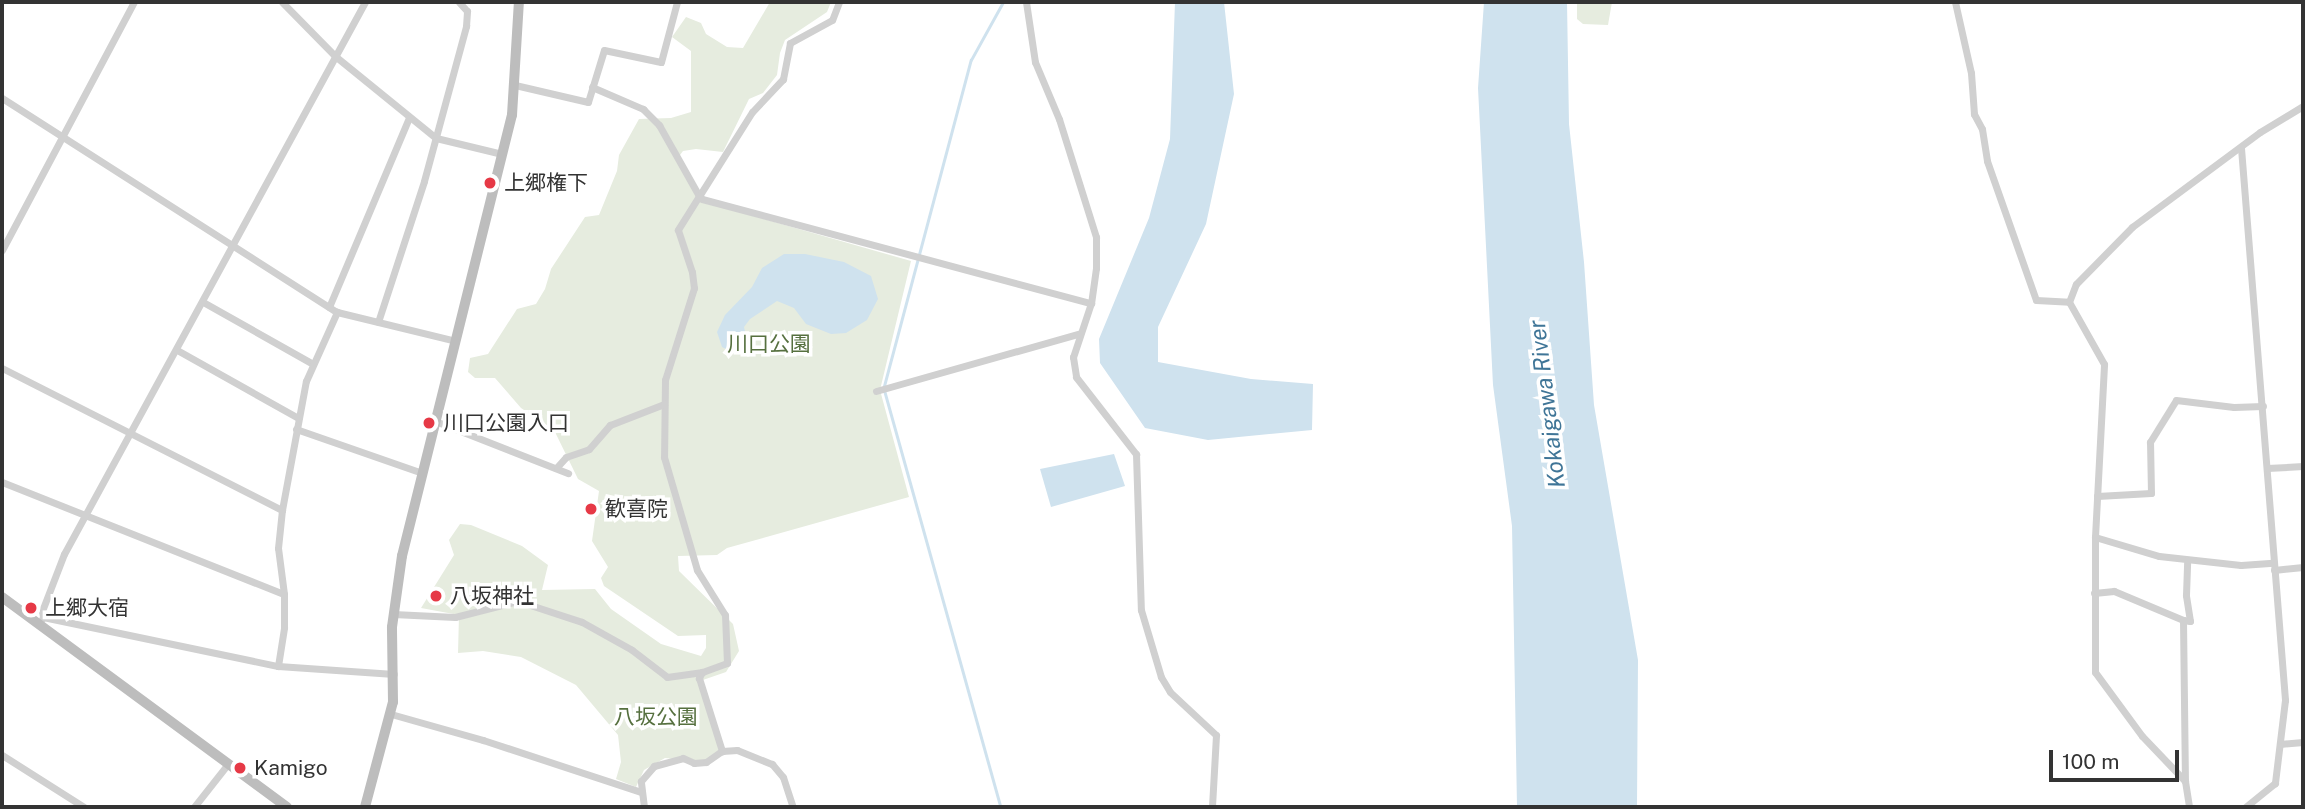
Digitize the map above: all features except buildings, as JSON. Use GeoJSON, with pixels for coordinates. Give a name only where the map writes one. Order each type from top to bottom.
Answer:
{"type":"FeatureCollection","features":[{"type":"Feature","properties":{"kind":"main road"},"geometry":{"type":"LineString","coordinates":[[365,807],[391,714],[394,674],[393,614],[402,556],[502,154],[516,85],[519,2]]}},
{"type":"Feature","properties":{"kind":"main road"},"geometry":{"type":"LineString","coordinates":[[2,597],[41,620],[227,765],[287,807]]}},
{"type":"Feature","properties":{"kind":"street"},"geometry":{"type":"LineString","coordinates":[[2,250],[134,2]]}},
{"type":"Feature","properties":{"kind":"street"},"geometry":{"type":"LineString","coordinates":[[282,2],[335,56],[436,138],[502,154]]}},
{"type":"Feature","properties":{"kind":"street"},"geometry":{"type":"LineString","coordinates":[[365,2],[177,350],[128,432],[64,554],[41,620],[278,666],[394,674]]}},
{"type":"Feature","properties":{"kind":"street"},"geometry":{"type":"LineString","coordinates":[[378,323],[436,138],[466,26],[467,11],[459,2]]}},
{"type":"Feature","properties":{"kind":"street"},"geometry":{"type":"LineString","coordinates":[[516,85],[588,102],[604,50],[662,62],[677,2]]}},
{"type":"Feature","properties":{"kind":"street"},"geometry":{"type":"LineString","coordinates":[[393,614],[455,617],[518,601],[582,622],[632,650],[667,677],[703,672],[727,663],[725,615],[692,557],[664,457],[665,380],[694,288],[692,272],[678,230],[752,112],[783,79],[790,43],[832,20],[839,2]]}},
{"type":"Feature","properties":{"kind":"street"},"geometry":{"type":"LineString","coordinates":[[1026,2],[1035,62],[1067,142],[1096,237],[1096,268],[1091,303],[1073,356],[1076,377],[1136,454],[1141,610],[1161,677],[1180,704],[1210,727],[1216,735],[1212,807]]}},
{"type":"Feature","properties":{"kind":"street"},"geometry":{"type":"LineString","coordinates":[[1955,2],[1971,73],[1974,114],[1982,129],[1987,161],[2036,300],[2069,302]]}},
{"type":"Feature","properties":{"kind":"street"},"geometry":{"type":"LineString","coordinates":[[592,87],[643,109],[659,125],[699,197],[1091,303]]}},
{"type":"Feature","properties":{"kind":"street"},"geometry":{"type":"LineString","coordinates":[[2,98],[337,312],[456,341]]}},
{"type":"Feature","properties":{"kind":"street"},"geometry":{"type":"LineString","coordinates":[[2069,302],[2084,276],[2132,227],[2303,106]]}},
{"type":"Feature","properties":{"kind":"street"},"geometry":{"type":"LineString","coordinates":[[329,307],[409,118]]}},
{"type":"Feature","properties":{"kind":"street"},"geometry":{"type":"LineString","coordinates":[[2241,148],[2285,700],[2275,783],[2245,807]]}},
{"type":"Feature","properties":{"kind":"street"},"geometry":{"type":"LineString","coordinates":[[203,302],[313,364]]}},
{"type":"Feature","properties":{"kind":"street"},"geometry":{"type":"LineString","coordinates":[[2069,302],[2104,364],[2095,537],[2095,672],[2142,736],[2185,781]]}},
{"type":"Feature","properties":{"kind":"street"},"geometry":{"type":"LineString","coordinates":[[278,666],[284,628],[284,594],[278,548],[282,510],[298,418],[313,364],[337,312]]}},
{"type":"Feature","properties":{"kind":"street"},"geometry":{"type":"LineString","coordinates":[[876,391],[1079,334]]}},
{"type":"Feature","properties":{"kind":"street"},"geometry":{"type":"LineString","coordinates":[[177,350],[298,418]]}},
{"type":"Feature","properties":{"kind":"street"},"geometry":{"type":"LineString","coordinates":[[2,368],[282,510]]}},
{"type":"Feature","properties":{"kind":"street"},"geometry":{"type":"LineString","coordinates":[[2097,496],[2151,493],[2150,442],[2176,400],[2234,407],[2263,406]]}},
{"type":"Feature","properties":{"kind":"street"},"geometry":{"type":"LineString","coordinates":[[557,467],[566,457],[589,449],[610,425],[664,404]]}},
{"type":"Feature","properties":{"kind":"street"},"geometry":{"type":"LineString","coordinates":[[435,421],[568,473]]}},
{"type":"Feature","properties":{"kind":"street"},"geometry":{"type":"LineString","coordinates":[[296,429],[422,473]]}},
{"type":"Feature","properties":{"kind":"street"},"geometry":{"type":"LineString","coordinates":[[2267,468],[2303,466]]}},
{"type":"Feature","properties":{"kind":"street"},"geometry":{"type":"LineString","coordinates":[[2,482],[284,594]]}},
{"type":"Feature","properties":{"kind":"street"},"geometry":{"type":"LineString","coordinates":[[2095,537],[2159,556],[2241,565],[2303,567]]}},
{"type":"Feature","properties":{"kind":"street"},"geometry":{"type":"LineString","coordinates":[[2094,593],[2114,591],[2190,621],[2186,595],[2187,560]]}},
{"type":"Feature","properties":{"kind":"street"},"geometry":{"type":"LineString","coordinates":[[2183,620],[2185,781],[2189,807]]}},
{"type":"Feature","properties":{"kind":"street"},"geometry":{"type":"LineString","coordinates":[[703,672],[699,678],[722,751]]}},
{"type":"Feature","properties":{"kind":"street"},"geometry":{"type":"LineString","coordinates":[[391,714],[483,740],[640,792]]}},
{"type":"Feature","properties":{"kind":"street"},"geometry":{"type":"LineString","coordinates":[[2280,744],[2303,742]]}},
{"type":"Feature","properties":{"kind":"street"},"geometry":{"type":"LineString","coordinates":[[644,807],[640,792],[641,781],[654,766],[683,758],[694,763],[706,762],[722,751],[750,753],[772,764],[783,777],[793,807]]}},
{"type":"Feature","properties":{"kind":"street"},"geometry":{"type":"LineString","coordinates":[[2,755],[84,807]]}},
{"type":"Feature","properties":{"kind":"street"},"geometry":{"type":"LineString","coordinates":[[194,807],[227,765]]}},
{"type":"Feature","properties":{"kind":"green space"},"geometry":{"type":"Polygon","coordinates":[[[770,2],[831,2],[827,12],[785,40],[777,75],[763,93],[749,99],[723,152],[696,149],[683,151],[677,159],[699,196],[697,200],[911,261],[880,390],[909,497],[727,548],[717,555],[678,556],[679,571],[733,624],[739,651],[726,672],[700,681],[722,751],[706,762],[665,758],[644,770],[636,787],[616,779],[621,762],[618,735],[576,685],[521,657],[483,651],[458,653],[459,615],[421,608],[454,555],[449,540],[460,524],[471,525],[522,546],[548,565],[542,590],[595,589],[611,609],[661,644],[701,656],[706,648],[706,635],[678,636],[604,586],[601,578],[608,567],[592,541],[599,491],[578,479],[554,430],[521,408],[495,378],[475,378],[468,372],[470,358],[488,354],[517,309],[536,304],[545,289],[551,269],[585,217],[599,215],[617,171],[619,155],[639,119],[671,118],[691,112],[691,51],[672,37],[686,17],[701,23],[706,34],[727,47],[743,48],[770,2]]]}},
{"type":"Feature","properties":{"kind":"green space"},"geometry":{"type":"Polygon","coordinates":[[[1577,2],[1612,2],[1608,25],[1583,24],[1577,19],[1577,2]]]}},
{"type":"Feature","properties":{"kind":"water"},"geometry":{"type":"Polygon","coordinates":[[[1175,2],[1224,2],[1234,94],[1206,224],[1158,327],[1158,362],[1251,379],[1313,384],[1312,430],[1208,440],[1145,428],[1100,363],[1099,339],[1149,218],[1170,139],[1175,2]]]}},
{"type":"Feature","properties":{"kind":"water","name":"Kokaigawa River"},"geometry":{"type":"Polygon","coordinates":[[[1484,2],[1567,2],[1569,124],[1584,262],[1594,405],[1638,660],[1637,807],[1517,807],[1512,526],[1493,385],[1478,88],[1484,2]]]}},
{"type":"Feature","properties":{"kind":"water"},"geometry":{"type":"Polygon","coordinates":[[[784,254],[805,254],[844,262],[871,276],[878,299],[867,320],[846,333],[831,334],[806,324],[794,308],[777,301],[750,319],[744,327],[746,336],[742,348],[732,352],[722,347],[717,332],[725,315],[752,287],[762,268],[784,254]]]}},
{"type":"Feature","properties":{"kind":"water"},"geometry":{"type":"Polygon","coordinates":[[[1114,454],[1125,486],[1051,507],[1040,469],[1114,454]]]}},
{"type":"Feature","properties":{"kind":"waterway"},"geometry":{"type":"LineString","coordinates":[[884,386],[971,60],[1003,2]]}},
{"type":"Feature","properties":{"kind":"waterway"},"geometry":{"type":"LineString","coordinates":[[885,392],[1001,807]]}},
{"type":"Feature","properties":{"kind":"place","name":"上郷権下"},"geometry":{"type":"Point","coordinates":[490,183]}},
{"type":"Feature","properties":{"kind":"place","name":"川口公園入口"},"geometry":{"type":"Point","coordinates":[429,423]}},
{"type":"Feature","properties":{"kind":"place","name":"歓喜院"},"geometry":{"type":"Point","coordinates":[591,509]}},
{"type":"Feature","properties":{"kind":"place","name":"八坂神社"},"geometry":{"type":"Point","coordinates":[436,596]}},
{"type":"Feature","properties":{"kind":"place","name":"上郷大宿"},"geometry":{"type":"Point","coordinates":[31,608]}},
{"type":"Feature","properties":{"kind":"place","name":"Kamigo"},"geometry":{"type":"Point","coordinates":[240,768]}},
{"type":"Feature","properties":{"kind":"park label","name":"川口公園"},"geometry":{"type":"Point","coordinates":[769,344]}},
{"type":"Feature","properties":{"kind":"park label","name":"八坂公園"},"geometry":{"type":"Point","coordinates":[656,717]}}]}
